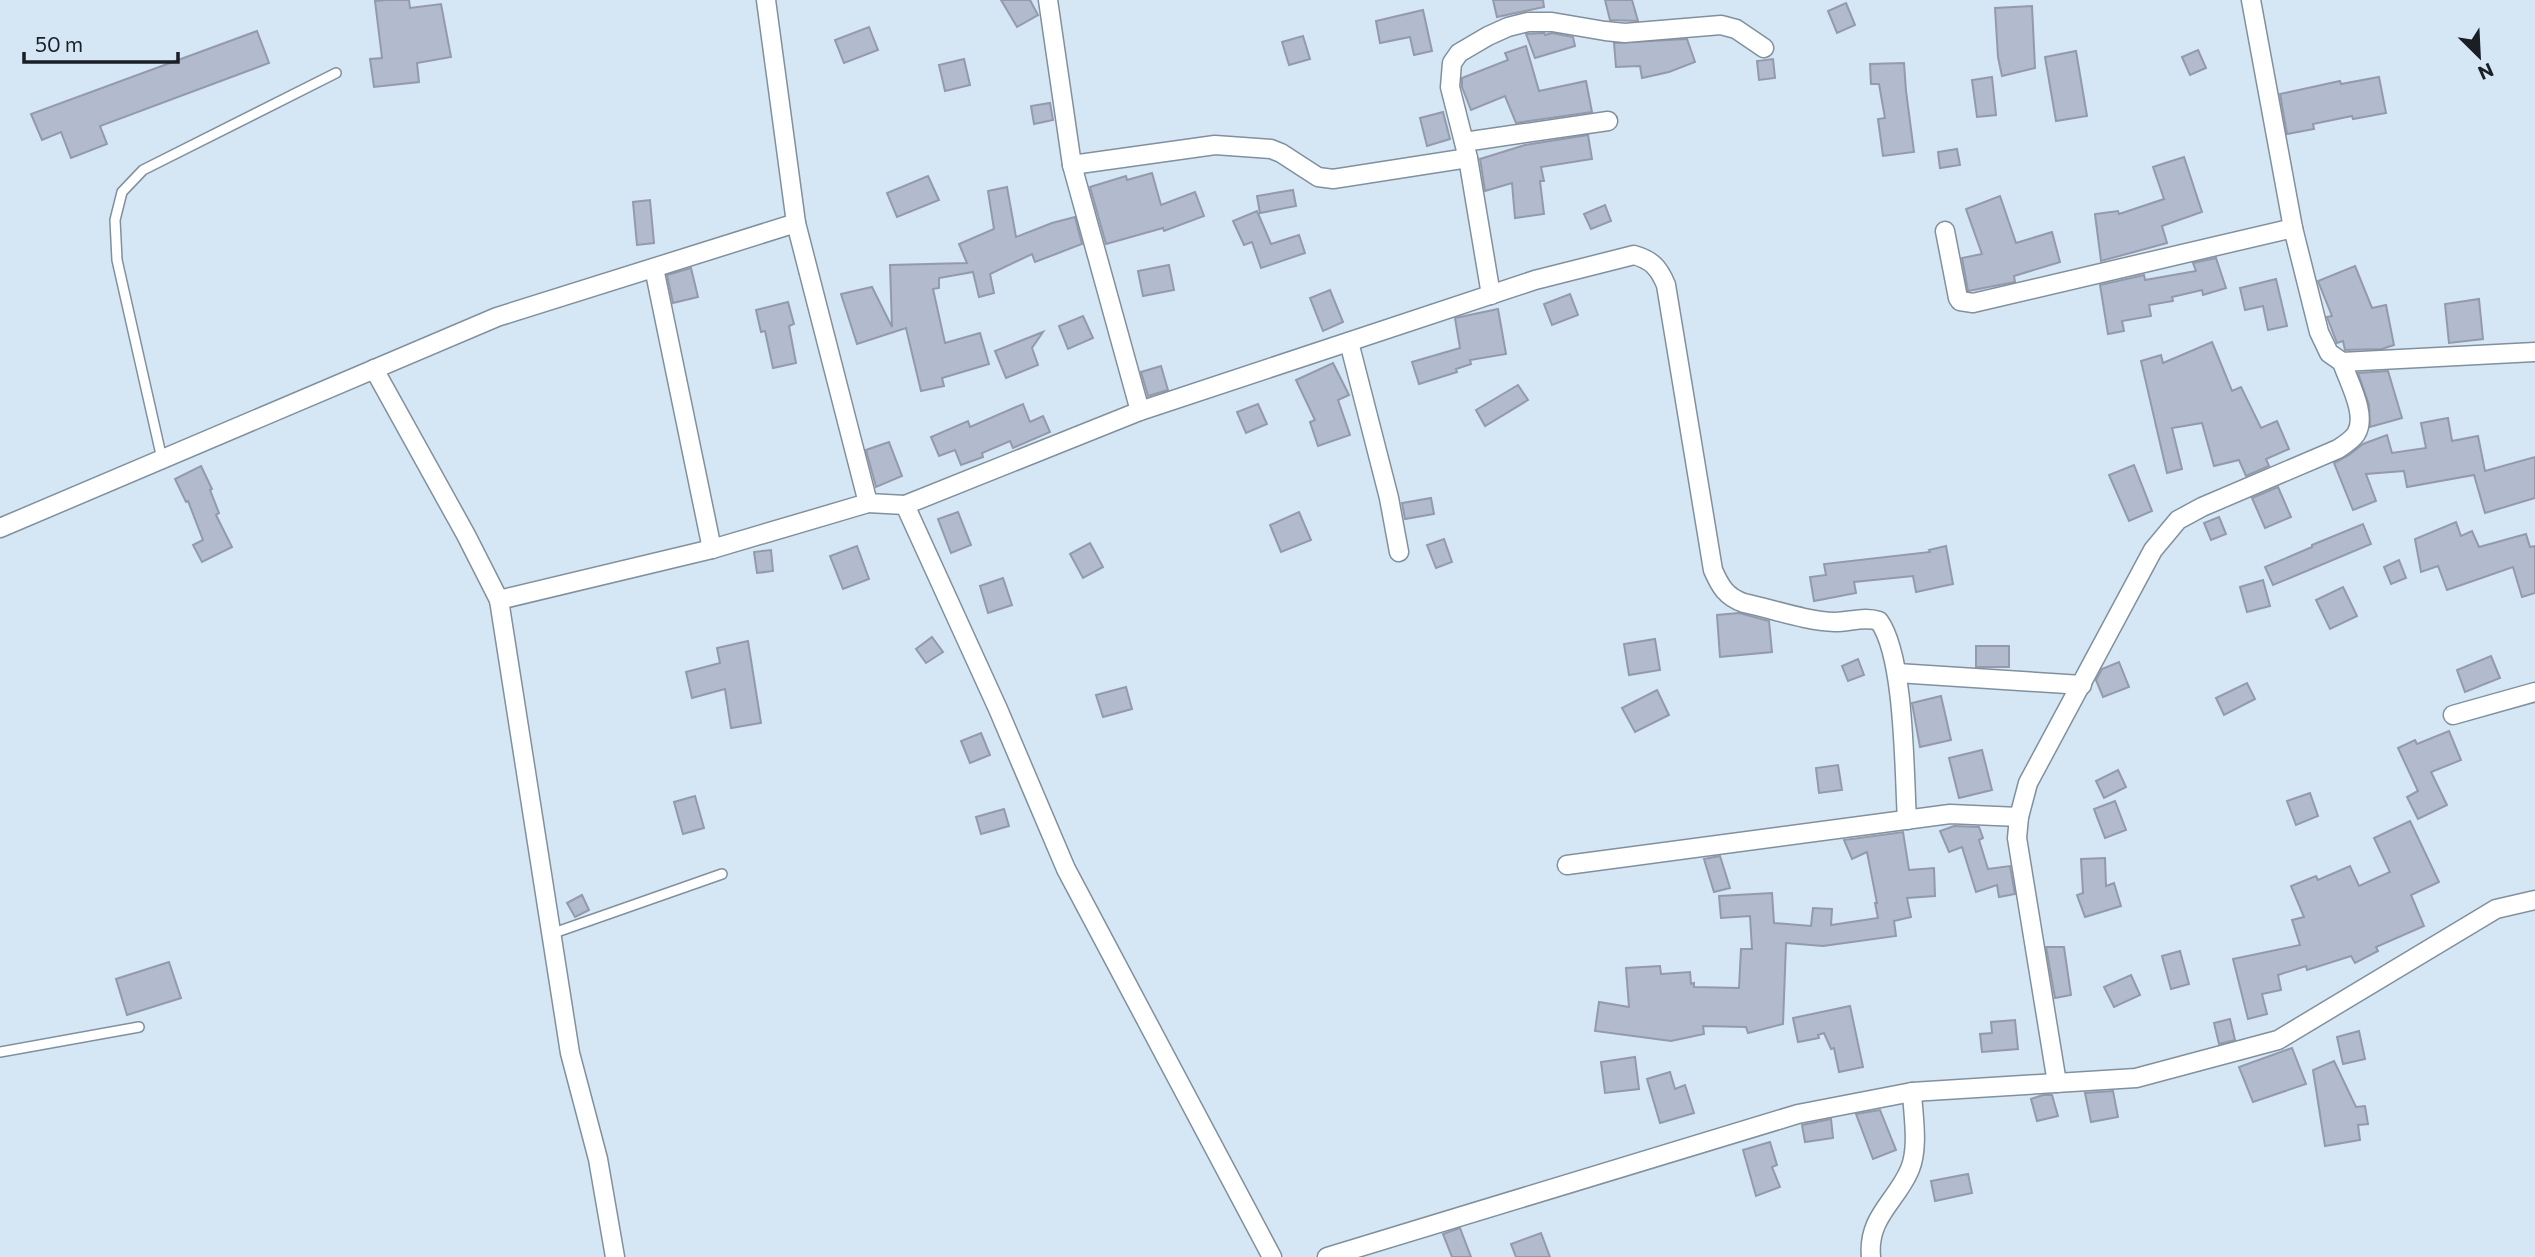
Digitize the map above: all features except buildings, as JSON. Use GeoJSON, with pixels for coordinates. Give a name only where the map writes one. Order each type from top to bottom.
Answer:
{"type":"FeatureCollection","features":[{"type":"Feature","properties":{"kind":"street"},"geometry":{"type":"LineString","coordinates":[[766,0],[796,223],[868,503]]}},
{"type":"Feature","properties":{"kind":"street"},"geometry":{"type":"LineString","coordinates":[[1048,0],[1072,165],[1140,411]]}},
{"type":"Feature","properties":{"kind":"street"},"geometry":{"type":"LineString","coordinates":[[2057,1083],[2017,838],[2019,817],[2028,783],[2153,550],[2178,520],[2202,507],[2338,449],[2355,436],[2359,425],[2359,411],[2342,362],[2329,353],[2319,332],[2293,228],[2251,0]]}},
{"type":"Feature","properties":{"kind":"street"},"geometry":{"type":"LineString","coordinates":[[1491,295],[1466,150],[1450,87],[1452,63],[1459,53],[1508,27],[1528,22],[1552,22],[1625,33],[1721,25],[1736,29],[1764,48]]}},
{"type":"Feature","properties":{"kind":"street"},"geometry":{"type":"LineString","coordinates":[[1072,165],[1215,145],[1271,149],[1318,177],[1333,179],[1608,121]]}},
{"type":"Feature","properties":{"kind":"street"},"geometry":{"type":"LineString","coordinates":[[0,528],[498,317],[796,223]]}},
{"type":"Feature","properties":{"kind":"street"},"geometry":{"type":"LineString","coordinates":[[1945,231],[1958,298],[1960,301],[1973,303],[2293,228]]}},
{"type":"Feature","properties":{"kind":"street"},"geometry":{"type":"LineString","coordinates":[[499,600],[712,549],[868,503],[905,505],[1140,411],[1535,280],[1634,255],[1649,259],[1660,270],[1666,285],[1713,570],[1721,588],[1733,599],[1744,603],[1820,620],[1837,622],[1860,618],[1879,621],[1887,632],[1897,673],[1907,820]]}},
{"type":"Feature","properties":{"kind":"street"},"geometry":{"type":"LineString","coordinates":[[654,268],[712,549]]}},
{"type":"Feature","properties":{"kind":"street"},"geometry":{"type":"LineString","coordinates":[[1349,342],[1390,498],[1399,552]]}},
{"type":"Feature","properties":{"kind":"street"},"geometry":{"type":"LineString","coordinates":[[2342,362],[2535,352]]}},
{"type":"Feature","properties":{"kind":"street"},"geometry":{"type":"LineString","coordinates":[[373,369],[466,535],[499,600],[570,1054],[598,1160],[615,1257]]}},
{"type":"Feature","properties":{"kind":"street"},"geometry":{"type":"LineString","coordinates":[[905,505],[998,709],[1066,869],[1272,1257]]}},
{"type":"Feature","properties":{"kind":"street"},"geometry":{"type":"LineString","coordinates":[[1897,673],[2082,685]]}},
{"type":"Feature","properties":{"kind":"street"},"geometry":{"type":"LineString","coordinates":[[2453,715],[2535,692]]}},
{"type":"Feature","properties":{"kind":"street"},"geometry":{"type":"LineString","coordinates":[[1567,864],[1950,814],[2019,817]]}},
{"type":"Feature","properties":{"kind":"street"},"geometry":{"type":"LineString","coordinates":[[1327,1257],[1798,1114],[1912,1092],[2136,1078],[2278,1040],[2496,909],[2535,900]]}},
{"type":"Feature","properties":{"kind":"street"},"geometry":{"type":"LineString","coordinates":[[1871,1257],[1870,1243],[1875,1225],[1910,1169],[1914,1151],[1912,1092]]}},
{"type":"Feature","properties":{"kind":"lane"},"geometry":{"type":"LineString","coordinates":[[162,459],[117,260],[115,220],[122,192],[143,170],[336,73]]}},
{"type":"Feature","properties":{"kind":"lane"},"geometry":{"type":"LineString","coordinates":[[551,934],[722,874]]}},
{"type":"Feature","properties":{"kind":"lane"},"geometry":{"type":"LineString","coordinates":[[0,1052],[139,1027]]}}]}
